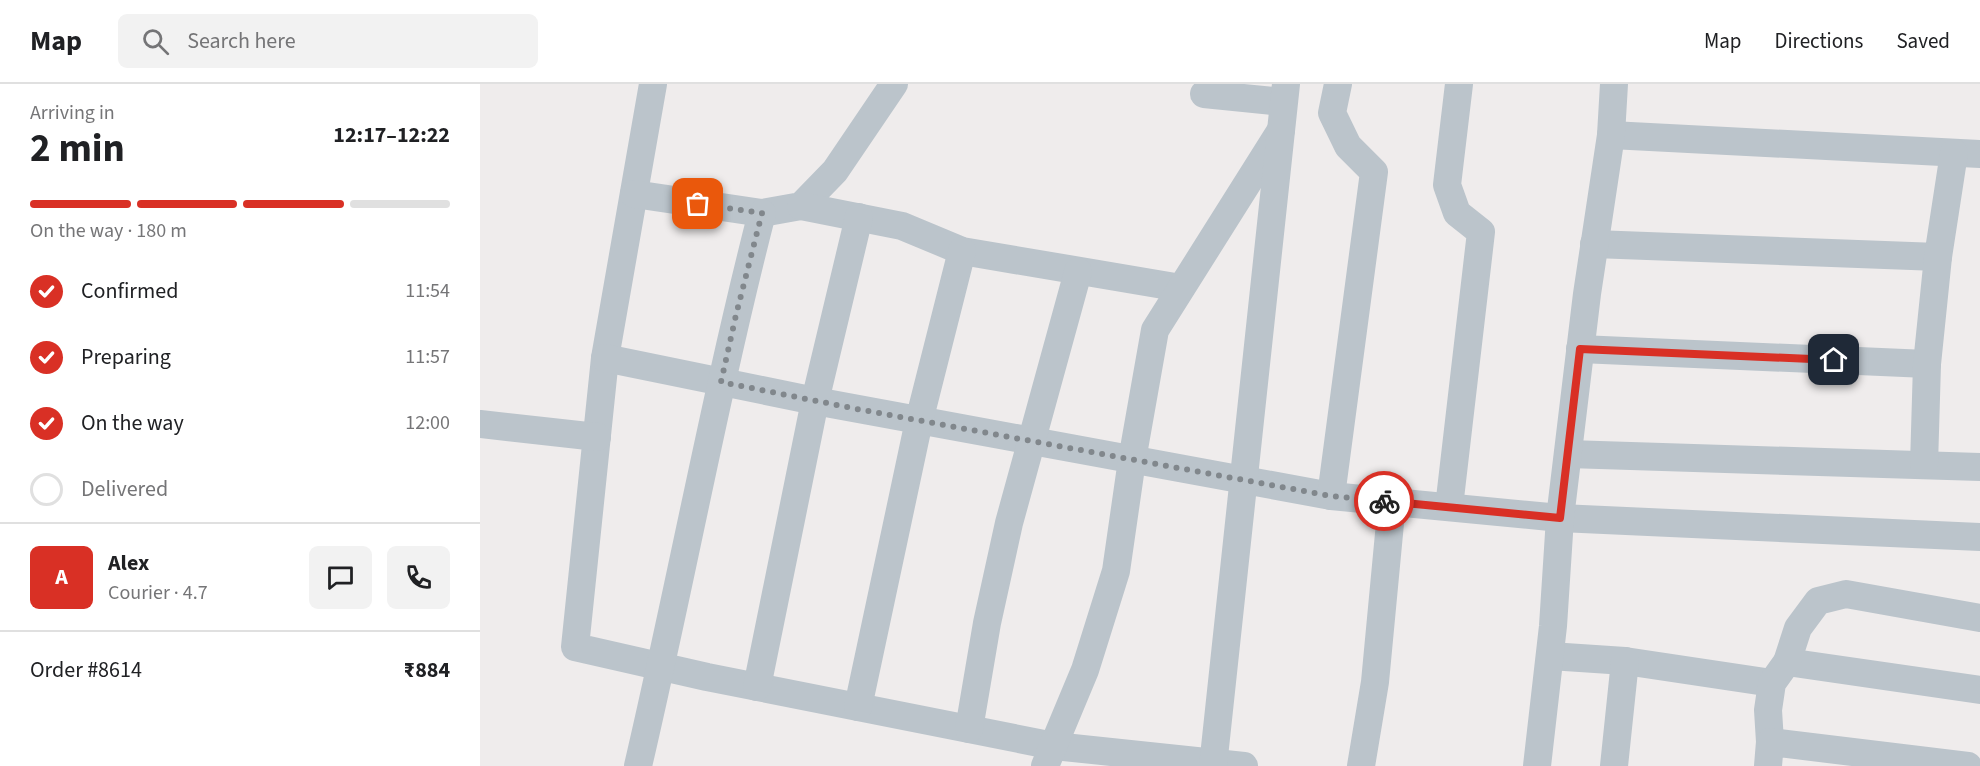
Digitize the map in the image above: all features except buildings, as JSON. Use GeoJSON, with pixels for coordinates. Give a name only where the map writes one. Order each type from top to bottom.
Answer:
{"type":"FeatureCollection","features":[{"type":"Feature","properties":{"kind":"street"},"geometry":{"type":"LineString","coordinates":[[653,84],[605,358],[575,647],[757,687],[969,729],[1049,756],[1244,766]]}},
{"type":"Feature","properties":{"kind":"street"},"geometry":{"type":"LineString","coordinates":[[801,206],[835,171],[894,84]]}},
{"type":"Feature","properties":{"kind":"street"},"geometry":{"type":"LineString","coordinates":[[1331,496],[1374,172],[1348,146],[1332,113],[1338,84]]}},
{"type":"Feature","properties":{"kind":"street"},"geometry":{"type":"LineString","coordinates":[[1449,507],[1480,232],[1457,213],[1447,185],[1459,84]]}},
{"type":"Feature","properties":{"kind":"street"},"geometry":{"type":"LineString","coordinates":[[1537,766],[1550,656],[1560,518],[1580,349],[1611,135],[1614,84]]}},
{"type":"Feature","properties":{"kind":"street"},"geometry":{"type":"LineString","coordinates":[[1204,94],[1285,93],[1213,765]]}},
{"type":"Feature","properties":{"kind":"street"},"geometry":{"type":"LineString","coordinates":[[1049,756],[1085,670],[1116,571],[1132,460],[1155,330],[1281,130]]}},
{"type":"Feature","properties":{"kind":"street"},"geometry":{"type":"LineString","coordinates":[[1611,135],[1967,153],[1938,257],[1927,364],[1924,465]]}},
{"type":"Feature","properties":{"kind":"street"},"geometry":{"type":"LineString","coordinates":[[633,194],[762,213],[801,206],[902,226],[962,251],[1181,288]]}},
{"type":"Feature","properties":{"kind":"street"},"geometry":{"type":"LineString","coordinates":[[638,766],[736,315],[762,213]]}},
{"type":"Feature","properties":{"kind":"street"},"geometry":{"type":"LineString","coordinates":[[757,687],[815,401],[859,218]]}},
{"type":"Feature","properties":{"kind":"street"},"geometry":{"type":"LineString","coordinates":[[1594,244],[1938,257]]}},
{"type":"Feature","properties":{"kind":"street"},"geometry":{"type":"LineString","coordinates":[[858,707],[919,421],[962,251]]}},
{"type":"Feature","properties":{"kind":"street"},"geometry":{"type":"LineString","coordinates":[[969,729],[987,623],[1009,523],[1078,272]]}},
{"type":"Feature","properties":{"kind":"street"},"geometry":{"type":"LineString","coordinates":[[1580,349],[1927,364]]}},
{"type":"Feature","properties":{"kind":"street"},"geometry":{"type":"LineString","coordinates":[[605,358],[919,421],[1331,496],[1560,518],[1980,537]]}},
{"type":"Feature","properties":{"kind":"street"},"geometry":{"type":"LineString","coordinates":[[480,424],[597,437]]}},
{"type":"Feature","properties":{"kind":"street"},"geometry":{"type":"LineString","coordinates":[[1568,454],[1980,466]]}},
{"type":"Feature","properties":{"kind":"street"},"geometry":{"type":"LineString","coordinates":[[1361,766],[1375,682],[1392,502]]}},
{"type":"Feature","properties":{"kind":"street"},"geometry":{"type":"LineString","coordinates":[[1968,766],[1769,754],[1768,710],[1798,628],[1818,601],[1846,594],[1980,618]]}},
{"type":"Feature","properties":{"kind":"street"},"geometry":{"type":"LineString","coordinates":[[1550,656],[1780,672],[1980,690]]}},
{"type":"Feature","properties":{"kind":"street"},"geometry":{"type":"LineString","coordinates":[[1614,766],[1625,661]]}},
{"type":"Feature","properties":{"kind":"way so far"},"geometry":{"type":"LineString","coordinates":[[698,204],[762,213],[721,382],[1331,496],[1384,501]]}},
{"type":"Feature","properties":{"kind":"route"},"geometry":{"type":"LineString","coordinates":[[1384,501],[1560,518],[1580,349],[1834,360]]}}]}
